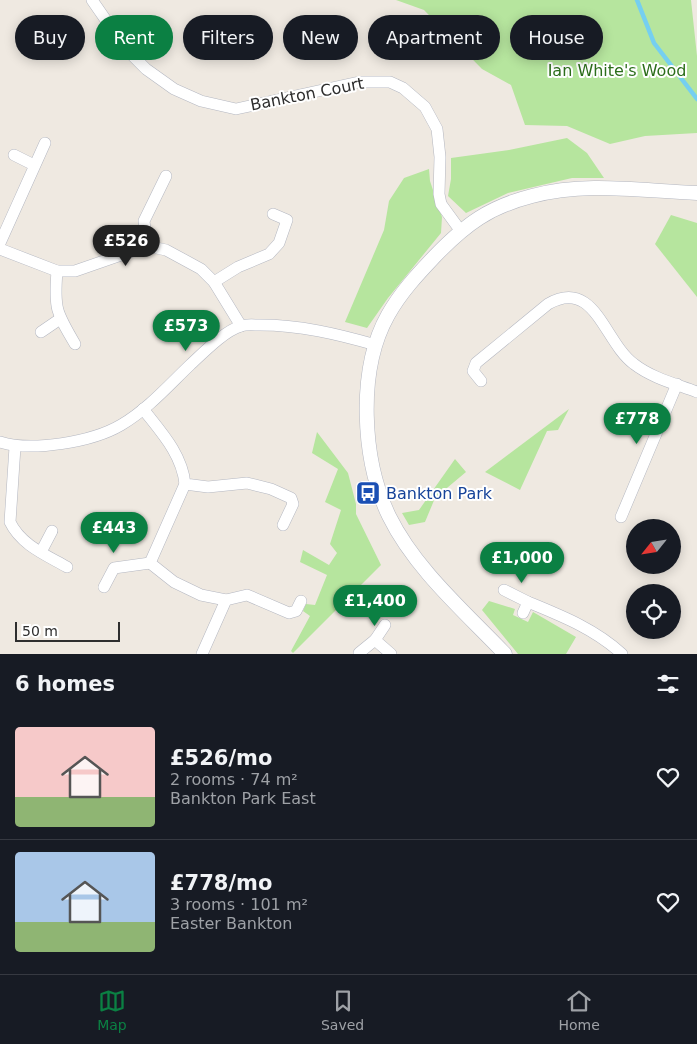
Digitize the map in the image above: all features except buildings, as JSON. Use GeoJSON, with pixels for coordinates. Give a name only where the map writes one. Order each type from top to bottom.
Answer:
{"type":"FeatureCollection","features":[{"type":"Feature","properties":{"kind":"street","name":"Bankton Court"},"geometry":{"type":"LineString","coordinates":[[92,0],[126,49],[146,69],[174,89],[201,101],[236,108],[359,82],[383,82],[403,88],[425,107],[437,129],[440,157],[438,194],[441,204],[460,230]]}},
{"type":"Feature","properties":{"kind":"street"},"geometry":{"type":"LineString","coordinates":[[0,243],[45,143]]}},
{"type":"Feature","properties":{"kind":"street"},"geometry":{"type":"LineString","coordinates":[[14,155],[34,165]]}},
{"type":"Feature","properties":{"kind":"street"},"geometry":{"type":"LineString","coordinates":[[147,246],[144,221],[166,176]]}},
{"type":"Feature","properties":{"kind":"street"},"geometry":{"type":"LineString","coordinates":[[505,654],[418,560],[389,516],[376,478],[368,437],[368,385],[376,345],[387,316],[407,284],[460,230],[508,203],[534,195],[577,187],[697,193]]}},
{"type":"Feature","properties":{"kind":"street"},"geometry":{"type":"LineString","coordinates":[[214,282],[238,266],[269,254],[279,244],[287,220],[273,214]]}},
{"type":"Feature","properties":{"kind":"street"},"geometry":{"type":"LineString","coordinates":[[0,249],[56,271],[76,272],[147,246],[166,250],[201,269],[214,282],[241,326]]}},
{"type":"Feature","properties":{"kind":"street"},"geometry":{"type":"LineString","coordinates":[[56,271],[54,300],[60,319],[75,344]]}},
{"type":"Feature","properties":{"kind":"street"},"geometry":{"type":"LineString","coordinates":[[481,382],[474,371],[476,363],[548,304],[560,296],[571,295],[582,300],[592,311],[627,358],[649,373],[697,392]]}},
{"type":"Feature","properties":{"kind":"street"},"geometry":{"type":"LineString","coordinates":[[41,332],[60,319]]}},
{"type":"Feature","properties":{"kind":"street"},"geometry":{"type":"LineString","coordinates":[[0,442],[15,447],[48,446],[80,440],[121,426],[143,409],[214,343],[241,326],[282,325],[316,329],[376,345]]}},
{"type":"Feature","properties":{"kind":"street"},"geometry":{"type":"LineString","coordinates":[[621,517],[677,384]]}},
{"type":"Feature","properties":{"kind":"street"},"geometry":{"type":"LineString","coordinates":[[143,409],[169,443],[183,468],[185,484],[150,563]]}},
{"type":"Feature","properties":{"kind":"street"},"geometry":{"type":"LineString","coordinates":[[15,447],[10,522],[15,533],[22,541],[67,566]]}},
{"type":"Feature","properties":{"kind":"street"},"geometry":{"type":"LineString","coordinates":[[185,484],[208,487],[247,483],[272,489],[291,498],[293,504],[283,525]]}},
{"type":"Feature","properties":{"kind":"street"},"geometry":{"type":"LineString","coordinates":[[41,552],[52,531]]}},
{"type":"Feature","properties":{"kind":"street"},"geometry":{"type":"LineString","coordinates":[[104,587],[114,568],[150,563],[174,582],[201,595],[226,600],[246,595],[289,613],[296,611],[301,601]]}},
{"type":"Feature","properties":{"kind":"street"},"geometry":{"type":"LineString","coordinates":[[504,590],[576,622],[609,642],[622,654]]}},
{"type":"Feature","properties":{"kind":"street"},"geometry":{"type":"LineString","coordinates":[[202,654],[226,600]]}},
{"type":"Feature","properties":{"kind":"street"},"geometry":{"type":"LineString","coordinates":[[523,613],[528,602]]}},
{"type":"Feature","properties":{"kind":"street"},"geometry":{"type":"LineString","coordinates":[[359,653],[375,640],[385,624]]}},
{"type":"Feature","properties":{"kind":"street"},"geometry":{"type":"LineString","coordinates":[[375,640],[391,654]]}},
{"type":"Feature","properties":{"kind":"green space","name":"Ian White's Wood"},"geometry":{"type":"Polygon","coordinates":[[[396,0],[691,0],[697,56],[697,133],[645,136],[610,144],[567,126],[525,125],[511,85],[482,69],[473,60],[500,60],[500,15],[429,15],[424,10],[396,0]]]}},
{"type":"Feature","properties":{"kind":"green space"},"geometry":{"type":"Polygon","coordinates":[[[567,138],[587,153],[604,178],[572,178],[508,193],[466,213],[448,196],[451,179],[451,158],[509,150],[567,138]]]}},
{"type":"Feature","properties":{"kind":"green space"},"geometry":{"type":"Polygon","coordinates":[[[429,169],[430,181],[442,217],[441,233],[388,298],[367,328],[345,322],[384,230],[389,201],[404,178],[429,169]]]}},
{"type":"Feature","properties":{"kind":"green space"},"geometry":{"type":"Polygon","coordinates":[[[671,215],[697,223],[697,297],[655,244],[671,215]]]}},
{"type":"Feature","properties":{"kind":"green space"},"geometry":{"type":"Polygon","coordinates":[[[569,409],[558,430],[547,431],[520,490],[485,472],[569,409]]]}},
{"type":"Feature","properties":{"kind":"green space"},"geometry":{"type":"Polygon","coordinates":[[[317,432],[348,473],[356,504],[356,514],[381,565],[293,653],[291,651],[310,616],[303,611],[306,604],[315,605],[327,575],[300,562],[303,550],[329,565],[337,553],[330,544],[341,510],[325,502],[338,469],[312,453],[317,432]]]}},
{"type":"Feature","properties":{"kind":"green space"},"geometry":{"type":"Polygon","coordinates":[[[455,459],[466,472],[435,498],[425,522],[409,525],[402,513],[419,510],[455,459]]]}},
{"type":"Feature","properties":{"kind":"green space"},"geometry":{"type":"Polygon","coordinates":[[[489,601],[515,609],[513,615],[528,622],[533,612],[576,637],[566,654],[518,654],[482,610],[489,601]]]}},
{"type":"Feature","properties":{"kind":"waterway"},"geometry":{"type":"LineString","coordinates":[[637,0],[654,43],[697,99]]}},
{"type":"Feature","properties":{"kind":"place","name":"Bankton Park"},"geometry":{"type":"Point","coordinates":[368,493]}}]}
